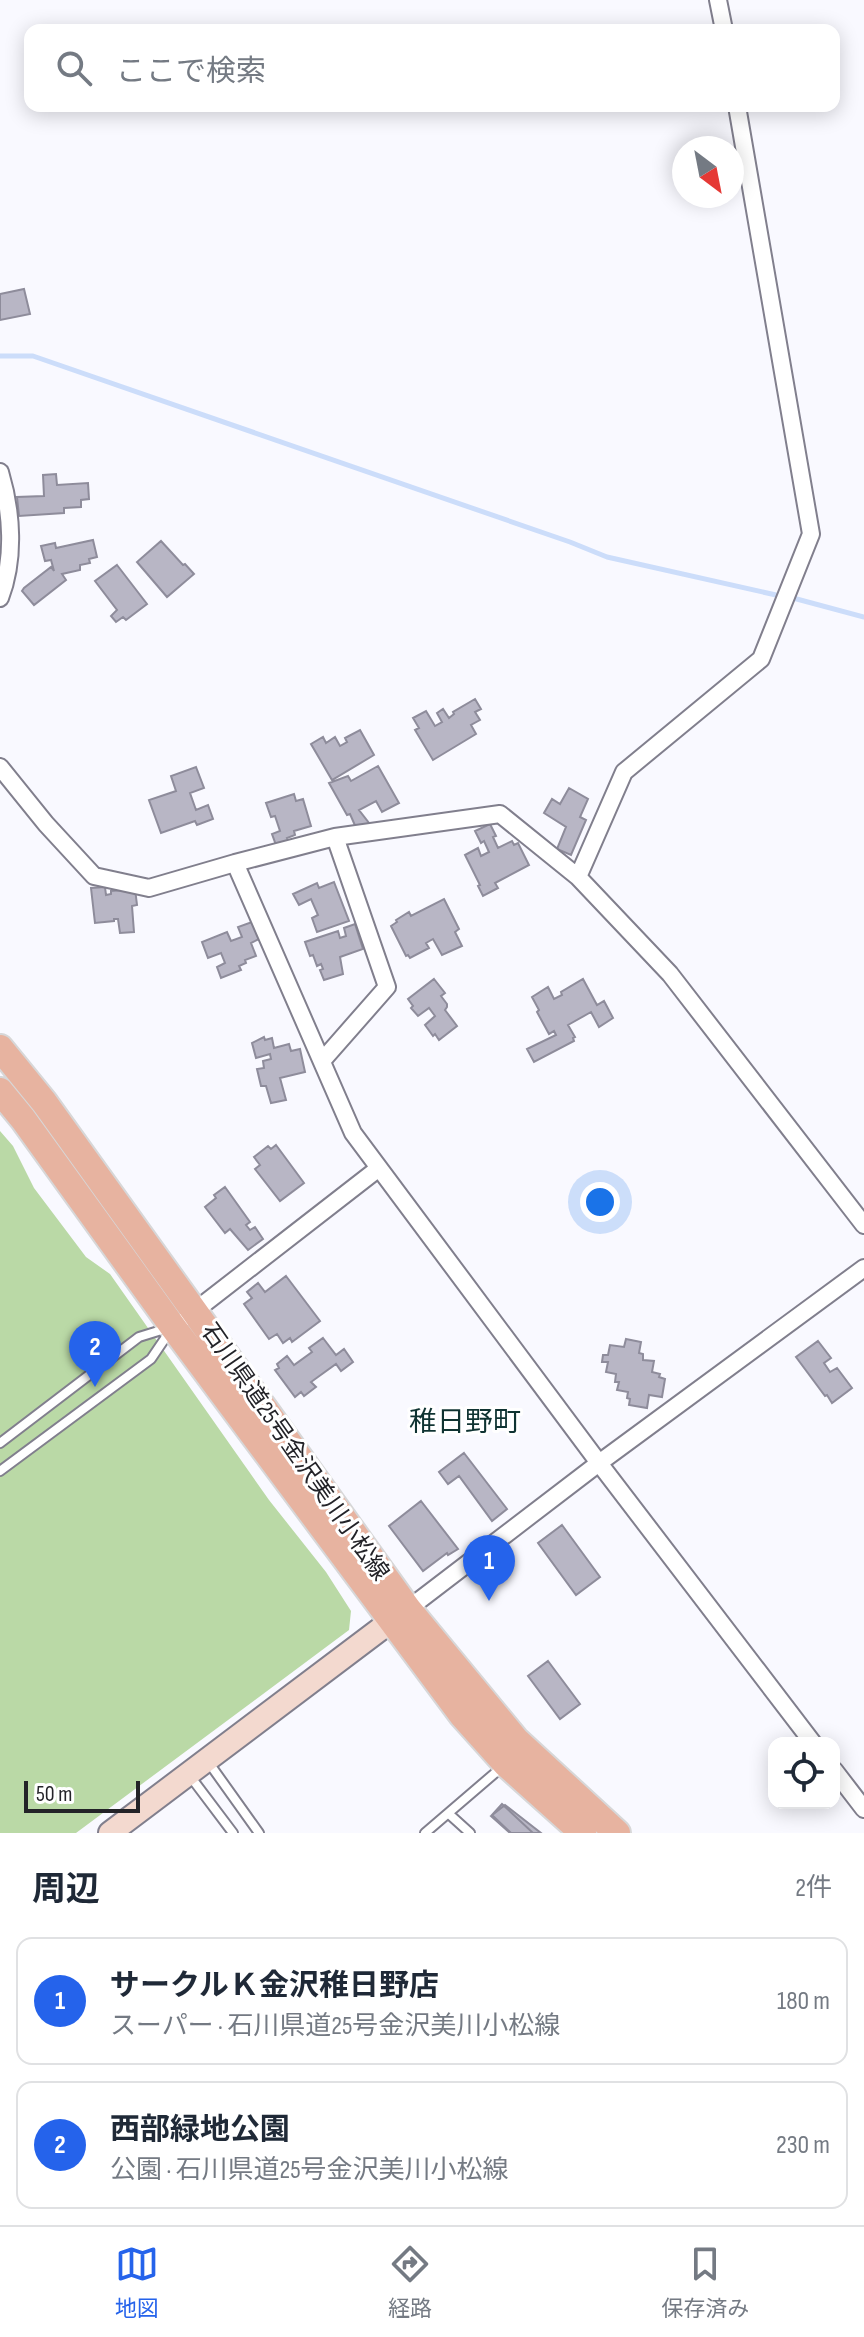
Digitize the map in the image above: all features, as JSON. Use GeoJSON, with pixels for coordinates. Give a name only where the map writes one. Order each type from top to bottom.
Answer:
{"type":"FeatureCollection","features":[{"type":"Feature","properties":{"kind":"main road","name":"石川県道25号金沢美川小松線"},"geometry":{"type":"LineString","coordinates":[[0,1048],[44,1102],[195,1311],[400,1614],[462,1715],[506,1764],[583,1833]]}},
{"type":"Feature","properties":{"kind":"main road","name":"石川県道25号金沢美川小松線"},"geometry":{"type":"LineString","coordinates":[[0,1091],[173,1327],[400,1614],[516,1740],[617,1833]]}},
{"type":"Feature","properties":{"kind":"main road"},"geometry":{"type":"LineString","coordinates":[[110,1833],[400,1614]]}},
{"type":"Feature","properties":{"kind":"street"},"geometry":{"type":"LineString","coordinates":[[718,0],[723,24]]}},
{"type":"Feature","properties":{"kind":"street"},"geometry":{"type":"LineString","coordinates":[[578,877],[624,772],[761,659],[811,534],[738,112]]}},
{"type":"Feature","properties":{"kind":"street"},"geometry":{"type":"LineString","coordinates":[[0,472],[6,491],[11,551],[0,598]]}},
{"type":"Feature","properties":{"kind":"street"},"geometry":{"type":"LineString","coordinates":[[0,767],[94,876],[149,888],[335,837],[500,814],[578,877],[670,974],[864,1225]]}},
{"type":"Feature","properties":{"kind":"street"},"geometry":{"type":"LineString","coordinates":[[322,1061],[387,987],[335,837]]}},
{"type":"Feature","properties":{"kind":"street"},"geometry":{"type":"LineString","coordinates":[[235,863],[353,1133],[808,1737]]}},
{"type":"Feature","properties":{"kind":"street"},"geometry":{"type":"LineString","coordinates":[[173,1327],[379,1168]]}},
{"type":"Feature","properties":{"kind":"street"},"geometry":{"type":"LineString","coordinates":[[400,1614],[864,1268]]}},
{"type":"Feature","properties":{"kind":"street"},"geometry":{"type":"LineString","coordinates":[[840,1778],[864,1809]]}},
{"type":"Feature","properties":{"kind":"lane"},"geometry":{"type":"LineString","coordinates":[[0,1443],[139,1337],[173,1327]]}},
{"type":"Feature","properties":{"kind":"lane"},"geometry":{"type":"LineString","coordinates":[[0,1471],[151,1359],[173,1327]]}},
{"type":"Feature","properties":{"kind":"lane"},"geometry":{"type":"LineString","coordinates":[[206,1759],[259,1833]]}},
{"type":"Feature","properties":{"kind":"lane"},"geometry":{"type":"LineString","coordinates":[[425,1833],[506,1764]]}},
{"type":"Feature","properties":{"kind":"lane"},"geometry":{"type":"LineString","coordinates":[[188,1774],[233,1833]]}},
{"type":"Feature","properties":{"kind":"lane"},"geometry":{"type":"LineString","coordinates":[[449,1814],[470,1833]]}},
{"type":"Feature","properties":{"kind":"green space"},"geometry":{"type":"Polygon","coordinates":[[[0,1131],[13,1146],[34,1188],[86,1257],[110,1274],[351,1611],[349,1630],[76,1833],[0,1833],[0,1131]]]}},
{"type":"Feature","properties":{"kind":"building"},"geometry":{"type":"Polygon","coordinates":[[[24,289],[30,314],[0,320],[0,294],[24,289]]]}},
{"type":"Feature","properties":{"kind":"building"},"geometry":{"type":"Polygon","coordinates":[[[56,474],[57,485],[88,483],[89,499],[81,500],[81,507],[64,508],[64,513],[19,516],[17,497],[44,496],[43,475],[56,474]]]}},
{"type":"Feature","properties":{"kind":"building"},"geometry":{"type":"Polygon","coordinates":[[[93,540],[97,557],[89,559],[90,563],[80,565],[80,570],[62,574],[66,580],[34,605],[22,591],[51,567],[54,571],[51,560],[45,561],[41,546],[55,543],[56,548],[93,540]]]}},
{"type":"Feature","properties":{"kind":"building"},"geometry":{"type":"Polygon","coordinates":[[[161,541],[194,574],[167,597],[137,562],[161,541]]]}},
{"type":"Feature","properties":{"kind":"building"},"geometry":{"type":"Polygon","coordinates":[[[117,565],[147,604],[126,620],[123,617],[116,622],[111,616],[117,610],[95,581],[117,565]]]}},
{"type":"Feature","properties":{"kind":"building"},"geometry":{"type":"Polygon","coordinates":[[[475,699],[481,709],[475,712],[480,720],[471,725],[476,734],[433,760],[415,730],[419,728],[413,718],[426,711],[435,726],[442,722],[437,713],[443,709],[449,718],[453,712],[475,699]]]}},
{"type":"Feature","properties":{"kind":"building"},"geometry":{"type":"Polygon","coordinates":[[[360,730],[374,755],[332,780],[311,744],[323,737],[326,743],[335,737],[340,746],[347,742],[345,738],[360,730]]]}},
{"type":"Feature","properties":{"kind":"building"},"geometry":{"type":"Polygon","coordinates":[[[378,766],[399,803],[382,812],[376,801],[359,810],[369,823],[357,830],[329,783],[348,776],[351,781],[378,766]]]}},
{"type":"Feature","properties":{"kind":"building"},"geometry":{"type":"Polygon","coordinates":[[[196,767],[204,788],[190,793],[196,810],[208,805],[213,819],[197,825],[195,821],[161,833],[149,800],[176,791],[171,776],[196,767]]]}},
{"type":"Feature","properties":{"kind":"building"},"geometry":{"type":"Polygon","coordinates":[[[569,788],[588,799],[580,817],[586,820],[571,855],[557,849],[566,827],[544,813],[552,799],[560,804],[569,788]]]}},
{"type":"Feature","properties":{"kind":"building"},"geometry":{"type":"Polygon","coordinates":[[[294,794],[296,801],[303,799],[311,826],[294,831],[295,835],[287,838],[289,842],[276,845],[272,834],[280,831],[266,803],[294,794]]]}},
{"type":"Feature","properties":{"kind":"building"},"geometry":{"type":"Polygon","coordinates":[[[490,824],[498,848],[512,841],[514,845],[518,843],[529,865],[495,883],[498,888],[483,896],[465,855],[478,848],[481,856],[489,852],[475,831],[490,824]]]}},
{"type":"Feature","properties":{"kind":"building"},"geometry":{"type":"Polygon","coordinates":[[[334,882],[349,921],[317,932],[312,918],[318,915],[311,899],[299,905],[293,894],[317,883],[319,888],[334,882]]]}},
{"type":"Feature","properties":{"kind":"building"},"geometry":{"type":"Polygon","coordinates":[[[105,887],[106,895],[111,891],[135,889],[137,905],[132,906],[134,932],[120,933],[118,919],[95,923],[91,888],[105,887]]]}},
{"type":"Feature","properties":{"kind":"building"},"geometry":{"type":"Polygon","coordinates":[[[444,899],[459,929],[455,932],[462,946],[442,955],[433,939],[426,943],[429,948],[410,958],[406,956],[391,926],[409,912],[411,916],[444,899]]]}},
{"type":"Feature","properties":{"kind":"building"},"geometry":{"type":"Polygon","coordinates":[[[444,899],[459,929],[455,932],[462,946],[442,955],[433,939],[426,943],[429,948],[410,958],[406,956],[391,926],[409,912],[411,916],[444,899]]]}},
{"type":"Feature","properties":{"kind":"building"},"geometry":{"type":"Polygon","coordinates":[[[252,922],[259,939],[251,943],[256,956],[245,960],[246,963],[239,966],[241,970],[221,978],[217,967],[225,963],[221,953],[208,958],[202,942],[227,932],[231,941],[242,937],[238,927],[252,922]]]}},
{"type":"Feature","properties":{"kind":"building"},"geometry":{"type":"Polygon","coordinates":[[[355,924],[363,949],[340,957],[343,974],[324,980],[321,964],[317,966],[305,942],[338,931],[340,938],[346,936],[344,928],[355,924]]]}},
{"type":"Feature","properties":{"kind":"building"},"geometry":{"type":"Polygon","coordinates":[[[434,979],[445,993],[441,996],[447,1004],[445,1010],[457,1026],[439,1040],[425,1025],[435,1016],[429,1008],[418,1016],[408,999],[434,979]]]}},
{"type":"Feature","properties":{"kind":"building"},"geometry":{"type":"Polygon","coordinates":[[[583,979],[597,1005],[604,1001],[613,1018],[599,1027],[591,1012],[568,1025],[574,1041],[534,1062],[527,1049],[556,1035],[554,1031],[549,1034],[532,997],[548,987],[554,999],[583,979]]]}},
{"type":"Feature","properties":{"kind":"building"},"geometry":{"type":"Polygon","coordinates":[[[264,1037],[265,1040],[272,1038],[274,1048],[289,1044],[291,1051],[300,1049],[305,1072],[280,1078],[286,1100],[271,1103],[266,1086],[261,1086],[257,1069],[264,1068],[263,1061],[271,1059],[270,1054],[256,1058],[252,1043],[264,1037]]]}},
{"type":"Feature","properties":{"kind":"building"},"geometry":{"type":"Polygon","coordinates":[[[276,1145],[304,1183],[280,1201],[255,1169],[260,1165],[254,1157],[268,1146],[271,1149],[276,1145]]]}},
{"type":"Feature","properties":{"kind":"building"},"geometry":{"type":"Polygon","coordinates":[[[225,1187],[250,1222],[246,1225],[250,1230],[255,1227],[263,1239],[248,1250],[230,1229],[225,1233],[205,1207],[225,1187]]]}},
{"type":"Feature","properties":{"kind":"building"},"geometry":{"type":"Polygon","coordinates":[[[286,1276],[320,1321],[292,1342],[290,1338],[283,1343],[277,1334],[269,1339],[244,1304],[252,1298],[247,1292],[258,1283],[265,1292],[286,1276]]]}},
{"type":"Feature","properties":{"kind":"building"},"geometry":{"type":"Polygon","coordinates":[[[323,1338],[336,1355],[344,1349],[353,1362],[341,1371],[336,1364],[311,1382],[316,1387],[304,1396],[301,1392],[295,1397],[275,1370],[279,1368],[277,1364],[287,1356],[294,1365],[312,1352],[309,1348],[323,1338]]]}},
{"type":"Feature","properties":{"kind":"building"},"geometry":{"type":"Polygon","coordinates":[[[626,1339],[641,1342],[639,1353],[643,1354],[643,1360],[654,1361],[652,1372],[665,1379],[662,1397],[649,1395],[647,1408],[629,1405],[628,1392],[617,1390],[619,1382],[615,1382],[616,1374],[606,1372],[608,1362],[602,1362],[603,1355],[608,1355],[610,1345],[624,1347],[626,1339]]]}},
{"type":"Feature","properties":{"kind":"building"},"geometry":{"type":"Polygon","coordinates":[[[626,1339],[641,1342],[639,1353],[643,1354],[643,1360],[654,1361],[652,1372],[665,1379],[662,1397],[649,1395],[647,1408],[629,1405],[628,1392],[617,1390],[619,1382],[615,1382],[616,1374],[606,1372],[608,1362],[602,1362],[603,1355],[608,1355],[610,1345],[624,1347],[626,1339]]]}},
{"type":"Feature","properties":{"kind":"building"},"geometry":{"type":"Polygon","coordinates":[[[818,1341],[831,1358],[824,1363],[830,1372],[837,1368],[852,1388],[832,1403],[796,1357],[818,1341]]]}},
{"type":"Feature","properties":{"kind":"building"},"geometry":{"type":"Polygon","coordinates":[[[464,1453],[507,1509],[492,1521],[459,1476],[448,1484],[439,1472],[464,1453]]]}},
{"type":"Feature","properties":{"kind":"building"},"geometry":{"type":"Polygon","coordinates":[[[421,1501],[458,1549],[447,1553],[423,1571],[389,1526],[421,1501]]]}},
{"type":"Feature","properties":{"kind":"building"},"geometry":{"type":"Polygon","coordinates":[[[421,1501],[458,1549],[447,1553],[423,1571],[389,1526],[421,1501]]]}},
{"type":"Feature","properties":{"kind":"building"},"geometry":{"type":"Polygon","coordinates":[[[562,1525],[600,1577],[576,1595],[538,1543],[562,1525]]]}},
{"type":"Feature","properties":{"kind":"building"},"geometry":{"type":"Polygon","coordinates":[[[548,1661],[580,1704],[560,1719],[528,1676],[548,1661]]]}},
{"type":"Feature","properties":{"kind":"building"},"geometry":{"type":"Polygon","coordinates":[[[502,1804],[533,1833],[511,1833],[492,1815],[502,1804]]]}},
{"type":"Feature","properties":{"kind":"building"},"geometry":{"type":"Polygon","coordinates":[[[505,1805],[541,1833],[510,1833],[491,1816],[505,1805]]]}},
{"type":"Feature","properties":{"kind":"waterway"},"geometry":{"type":"LineString","coordinates":[[0,356],[33,356],[607,557],[776,595]]}},
{"type":"Feature","properties":{"kind":"waterway"},"geometry":{"type":"LineString","coordinates":[[793,598],[864,617]]}},
{"type":"Feature","properties":{"kind":"place","name":"西部緑地公園"},"geometry":{"type":"Point","coordinates":[95,1387]}},
{"type":"Feature","properties":{"kind":"place","name":"サークルＫ金沢稚日野店"},"geometry":{"type":"Point","coordinates":[489,1601]}},
{"type":"Feature","properties":{"kind":"district","name":"稚日野町"},"geometry":{"type":"Point","coordinates":[465,1422]}}]}
